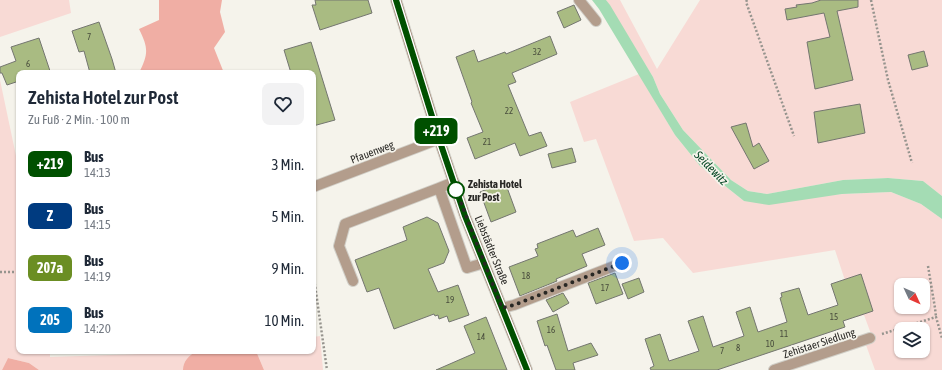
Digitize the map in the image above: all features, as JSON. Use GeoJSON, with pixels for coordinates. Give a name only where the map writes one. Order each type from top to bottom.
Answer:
{"type":"FeatureCollection","features":[{"type":"Feature","properties":{"kind":"main road","name":"Liebstädter Straße"},"geometry":{"type":"LineString","coordinates":[[396,0],[439,139],[465,216],[527,370]]}},
{"type":"Feature","properties":{"kind":"street"},"geometry":{"type":"LineString","coordinates":[[579,0],[596,21]]}},
{"type":"Feature","properties":{"kind":"street","name":"Pfauenweg"},"geometry":{"type":"LineString","coordinates":[[316,186],[439,139]]}},
{"type":"Feature","properties":{"kind":"street"},"geometry":{"type":"LineString","coordinates":[[353,281],[339,246],[346,224],[454,182]]}},
{"type":"Feature","properties":{"kind":"street"},"geometry":{"type":"LineString","coordinates":[[439,188],[467,268],[484,263]]}},
{"type":"Feature","properties":{"kind":"street"},"geometry":{"type":"LineString","coordinates":[[502,308],[514,305],[622,263]]}},
{"type":"Feature","properties":{"kind":"street","name":"Zehistaer Siedlung"},"geometry":{"type":"LineString","coordinates":[[774,370],[870,338]]}},
{"type":"Feature","properties":{"kind":"path"},"geometry":{"type":"LineString","coordinates":[[747,0],[746,2],[794,136]]}},
{"type":"Feature","properties":{"kind":"path"},"geometry":{"type":"LineString","coordinates":[[871,0],[888,80],[912,164]]}},
{"type":"Feature","properties":{"kind":"path"},"geometry":{"type":"LineString","coordinates":[[928,266],[936,308],[936,317],[942,338]]}},
{"type":"Feature","properties":{"kind":"path"},"geometry":{"type":"LineString","coordinates":[[0,272],[16,272]]}},
{"type":"Feature","properties":{"kind":"path"},"geometry":{"type":"LineString","coordinates":[[316,292],[327,370]]}},
{"type":"Feature","properties":{"kind":"path"},"geometry":{"type":"LineString","coordinates":[[870,338],[936,317]]}},
{"type":"Feature","properties":{"kind":"shaded area"},"geometry":{"type":"Polygon","coordinates":[[[0,0],[69,0],[71,13],[0,37],[0,0]]]}},
{"type":"Feature","properties":{"kind":"shaded area"},"geometry":{"type":"Polygon","coordinates":[[[159,0],[222,0],[220,12],[225,32],[214,48],[223,70],[140,70],[146,56],[146,47],[139,29],[159,20],[159,0]]]}},
{"type":"Feature","properties":{"kind":"shaded area"},"geometry":{"type":"Polygon","coordinates":[[[606,0],[620,0],[657,69],[700,0],[942,0],[942,196],[923,181],[888,178],[843,180],[767,194],[748,191],[731,180],[683,130],[660,94],[653,77],[606,0]]]}},
{"type":"Feature","properties":{"kind":"shaded area"},"geometry":{"type":"Polygon","coordinates":[[[639,74],[675,135],[700,166],[744,201],[891,192],[921,204],[942,219],[942,370],[875,370],[866,345],[874,342],[864,315],[857,317],[835,250],[693,273],[663,238],[634,241],[596,139],[584,142],[570,102],[639,74]]]}},
{"type":"Feature","properties":{"kind":"shaded area"},"geometry":{"type":"Polygon","coordinates":[[[0,80],[16,156],[16,354],[50,354],[50,357],[192,354],[184,364],[183,370],[39,370],[29,363],[8,358],[2,370],[0,370],[0,80]]]}},
{"type":"Feature","properties":{"kind":"shaded area"},"geometry":{"type":"Polygon","coordinates":[[[320,336],[323,370],[264,370],[257,354],[316,354],[316,337],[320,336]]]}},
{"type":"Feature","properties":{"kind":"shaded area"},"geometry":{"type":"Polygon","coordinates":[[[257,354],[264,370],[183,370],[184,364],[191,355],[257,354]]]}},
{"type":"Feature","properties":{"kind":"shaded area"},"geometry":{"type":"Polygon","coordinates":[[[8,358],[29,363],[39,370],[2,370],[8,358]]]}},
{"type":"Feature","properties":{"kind":"water","name":"Seidewitz"},"geometry":{"type":"Polygon","coordinates":[[[592,0],[606,0],[610,5],[653,77],[660,94],[683,130],[731,180],[748,191],[767,194],[843,180],[888,178],[923,181],[942,196],[942,219],[921,204],[891,192],[842,194],[769,205],[744,201],[700,166],[675,135],[599,9],[592,0]]]}},
{"type":"Feature","properties":{"kind":"building"},"geometry":{"type":"Polygon","coordinates":[[[315,0],[368,0],[372,13],[320,30],[312,5],[316,5],[315,0]]]}},
{"type":"Feature","properties":{"kind":"building"},"geometry":{"type":"Polygon","coordinates":[[[821,0],[858,0],[858,7],[837,11],[853,80],[815,89],[807,42],[830,37],[824,13],[787,20],[785,9],[797,7],[796,5],[821,0]]]}},
{"type":"Feature","properties":{"kind":"building"},"geometry":{"type":"Polygon","coordinates":[[[574,5],[581,20],[564,28],[557,12],[574,5]]]}},
{"type":"Feature","properties":{"kind":"building"},"geometry":{"type":"Polygon","coordinates":[[[99,22],[115,70],[89,70],[84,51],[79,52],[72,31],[99,22]]]}},
{"type":"Feature","properties":{"kind":"building"},"geometry":{"type":"Polygon","coordinates":[[[550,36],[557,54],[512,73],[516,82],[508,85],[529,136],[541,132],[547,146],[520,156],[515,143],[475,159],[467,138],[483,132],[471,103],[472,102],[456,57],[474,50],[478,62],[505,52],[506,54],[550,36]]]}},
{"type":"Feature","properties":{"kind":"building"},"geometry":{"type":"Polygon","coordinates":[[[39,38],[50,70],[16,70],[16,82],[7,85],[2,73],[0,73],[0,67],[16,61],[11,47],[39,38]]]}},
{"type":"Feature","properties":{"kind":"building"},"geometry":{"type":"Polygon","coordinates":[[[311,42],[335,120],[316,125],[316,70],[290,70],[284,50],[311,42]]]}},
{"type":"Feature","properties":{"kind":"building"},"geometry":{"type":"Polygon","coordinates":[[[924,51],[928,66],[912,70],[908,55],[924,51]]]}},
{"type":"Feature","properties":{"kind":"building"},"geometry":{"type":"Polygon","coordinates":[[[860,104],[865,133],[818,143],[814,112],[860,104]]]}},
{"type":"Feature","properties":{"kind":"building"},"geometry":{"type":"Polygon","coordinates":[[[746,123],[753,147],[759,143],[769,161],[754,169],[731,127],[746,123]]]}},
{"type":"Feature","properties":{"kind":"building"},"geometry":{"type":"Polygon","coordinates":[[[572,148],[576,162],[552,168],[548,154],[572,148]]]}},
{"type":"Feature","properties":{"kind":"building"},"geometry":{"type":"Polygon","coordinates":[[[505,182],[516,212],[491,222],[480,192],[505,182]]]}},
{"type":"Feature","properties":{"kind":"building"},"geometry":{"type":"Polygon","coordinates":[[[427,217],[438,223],[449,251],[444,263],[428,269],[438,292],[458,285],[469,315],[449,322],[447,316],[439,319],[438,315],[435,316],[434,314],[394,329],[379,288],[367,292],[355,260],[407,240],[403,227],[427,217]]]}},
{"type":"Feature","properties":{"kind":"building"},"geometry":{"type":"Polygon","coordinates":[[[598,228],[605,245],[582,254],[587,266],[556,279],[557,281],[520,296],[509,267],[538,256],[535,249],[538,248],[537,244],[573,230],[576,237],[598,228]]]}},
{"type":"Feature","properties":{"kind":"building"},"geometry":{"type":"Polygon","coordinates":[[[615,273],[623,294],[596,304],[588,283],[615,273]]]}},
{"type":"Feature","properties":{"kind":"building"},"geometry":{"type":"Polygon","coordinates":[[[861,274],[873,311],[843,321],[845,327],[717,370],[651,370],[650,368],[654,366],[645,339],[660,334],[669,361],[699,351],[688,321],[703,316],[713,347],[744,336],[736,312],[750,307],[758,332],[787,322],[780,298],[782,297],[781,293],[799,288],[808,315],[838,305],[831,284],[861,274]]]}},
{"type":"Feature","properties":{"kind":"building"},"geometry":{"type":"Polygon","coordinates":[[[639,278],[644,292],[628,299],[622,284],[639,278]]]}},
{"type":"Feature","properties":{"kind":"building"},"geometry":{"type":"Polygon","coordinates":[[[563,293],[569,303],[553,312],[546,300],[563,293]]]}},
{"type":"Feature","properties":{"kind":"building"},"geometry":{"type":"Polygon","coordinates":[[[557,314],[568,351],[591,343],[598,355],[573,363],[575,370],[556,370],[547,345],[545,346],[537,321],[557,314]]]}},
{"type":"Feature","properties":{"kind":"building"},"geometry":{"type":"Polygon","coordinates":[[[486,317],[507,370],[436,370],[475,353],[464,326],[486,317]]]}},
{"type":"Feature","properties":{"kind":"bus line","name":"+219"},"geometry":{"type":"LineString","coordinates":[[396,0],[439,139],[465,216],[527,370]]}},
{"type":"Feature","properties":{"kind":"place","name":"Zehista Hotel zur Post"},"geometry":{"type":"Point","coordinates":[456,190]}},
{"type":"Feature","properties":{"kind":"route"},"geometry":{"type":"LineString","coordinates":[[456,190],[502,308],[514,305],[622,263]]}}]}
